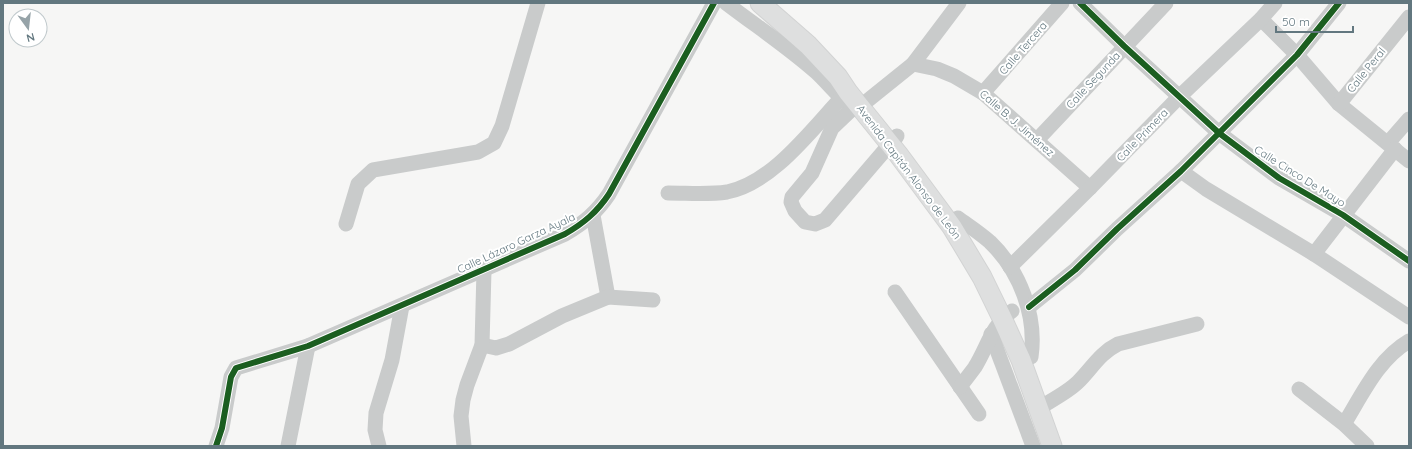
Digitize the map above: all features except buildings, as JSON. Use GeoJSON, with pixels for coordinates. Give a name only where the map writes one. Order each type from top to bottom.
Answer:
{"type":"FeatureCollection","features":[{"type":"Feature","properties":{"kind":"main road","name":"Avenida Capitán Alonso de León"},"geometry":{"type":"LineString","coordinates":[[760,3],[808,45],[851,96],[936,185],[958,218],[1014,312],[1031,357],[1052,446]]}},
{"type":"Feature","properties":{"kind":"main road","name":"Avenida Capitán Alonso de León"},"geometry":{"type":"LineString","coordinates":[[893,140],[952,227],[982,277],[1014,312],[1021,360],[1061,446]]}},
{"type":"Feature","properties":{"kind":"street"},"geometry":{"type":"LineString","coordinates":[[346,224],[358,184],[373,170],[478,152],[494,143],[502,126],[538,3]]}},
{"type":"Feature","properties":{"kind":"street","name":"Calle Lázaro Garza Ayala"},"geometry":{"type":"LineString","coordinates":[[216,446],[222,428],[231,377],[233,372],[240,366],[308,346],[402,306],[565,234],[582,224],[593,215],[609,194],[714,3]]}},
{"type":"Feature","properties":{"kind":"street"},"geometry":{"type":"LineString","coordinates":[[726,3],[804,62],[828,85],[851,96]]}},
{"type":"Feature","properties":{"kind":"street"},"geometry":{"type":"LineString","coordinates":[[668,193],[712,194],[727,192],[741,188],[754,181],[783,160],[851,96],[913,64],[959,3]]}},
{"type":"Feature","properties":{"kind":"street","name":"Calle Tercera"},"geometry":{"type":"LineString","coordinates":[[983,93],[1062,3]]}},
{"type":"Feature","properties":{"kind":"street","name":"Calle Cinco De Mayo"},"geometry":{"type":"LineString","coordinates":[[1080,3],[1124,46],[1219,133],[1279,178],[1343,215],[1409,261]]}},
{"type":"Feature","properties":{"kind":"street","name":"Calle Segunda"},"geometry":{"type":"LineString","coordinates":[[1037,140],[1166,3]]}},
{"type":"Feature","properties":{"kind":"street","name":"Calle Primera"},"geometry":{"type":"LineString","coordinates":[[1010,267],[1179,97],[1261,19],[1275,3]]}},
{"type":"Feature","properties":{"kind":"street"},"geometry":{"type":"LineString","coordinates":[[960,387],[975,366],[991,334],[1014,312],[1075,270],[1117,229],[1181,171],[1297,55],[1339,3]]}},
{"type":"Feature","properties":{"kind":"street","name":"Calle Peral"},"geometry":{"type":"LineString","coordinates":[[1339,104],[1409,17]]}},
{"type":"Feature","properties":{"kind":"street"},"geometry":{"type":"LineString","coordinates":[[1261,19],[1297,55],[1339,104],[1409,161]]}},
{"type":"Feature","properties":{"kind":"street","name":"Calle B. J. Jiménez"},"geometry":{"type":"LineString","coordinates":[[913,64],[937,69],[954,76],[983,93],[1090,188]]}},
{"type":"Feature","properties":{"kind":"street"},"geometry":{"type":"LineString","coordinates":[[851,96],[832,128],[812,173],[792,197],[791,202],[795,211],[805,222],[815,224],[825,220],[893,140]]}},
{"type":"Feature","properties":{"kind":"street"},"geometry":{"type":"LineString","coordinates":[[1314,254],[1392,146],[1409,118]]}},
{"type":"Feature","properties":{"kind":"street"},"geometry":{"type":"LineString","coordinates":[[1181,171],[1206,189],[1314,254],[1409,317]]}},
{"type":"Feature","properties":{"kind":"street"},"geometry":{"type":"LineString","coordinates":[[593,215],[608,297]]}},
{"type":"Feature","properties":{"kind":"street"},"geometry":{"type":"LineString","coordinates":[[958,218],[991,243],[1010,267],[1014,312]]}},
{"type":"Feature","properties":{"kind":"street"},"geometry":{"type":"LineString","coordinates":[[464,446],[462,416],[463,400],[467,384],[482,345],[484,270]]}},
{"type":"Feature","properties":{"kind":"street"},"geometry":{"type":"LineString","coordinates":[[895,292],[979,414]]}},
{"type":"Feature","properties":{"kind":"street"},"geometry":{"type":"LineString","coordinates":[[482,345],[496,348],[509,344],[562,316],[608,297],[653,300]]}},
{"type":"Feature","properties":{"kind":"street"},"geometry":{"type":"LineString","coordinates":[[379,446],[375,430],[376,413],[392,360],[402,306]]}},
{"type":"Feature","properties":{"kind":"street"},"geometry":{"type":"LineString","coordinates":[[1043,405],[1078,382],[1102,354],[1110,348],[1118,344],[1197,324]]}},
{"type":"Feature","properties":{"kind":"street"},"geometry":{"type":"LineString","coordinates":[[991,334],[1033,446]]}},
{"type":"Feature","properties":{"kind":"street"},"geometry":{"type":"LineString","coordinates":[[1344,424],[1378,370],[1394,352],[1409,342]]}},
{"type":"Feature","properties":{"kind":"street"},"geometry":{"type":"LineString","coordinates":[[288,446],[308,346]]}},
{"type":"Feature","properties":{"kind":"street"},"geometry":{"type":"LineString","coordinates":[[1299,389],[1344,424],[1368,446]]}},
{"type":"Feature","properties":{"kind":"cycle path"},"geometry":{"type":"LineString","coordinates":[[216,446],[222,428],[231,377],[236,368],[308,346],[565,234],[590,217],[609,194],[714,3]]}},
{"type":"Feature","properties":{"kind":"cycle path"},"geometry":{"type":"LineString","coordinates":[[1080,3],[1124,46],[1219,133],[1279,178],[1343,215],[1409,261]]}},
{"type":"Feature","properties":{"kind":"cycle path"},"geometry":{"type":"LineString","coordinates":[[1029,307],[1075,270],[1117,229],[1181,171],[1297,55],[1339,3]]}}]}
